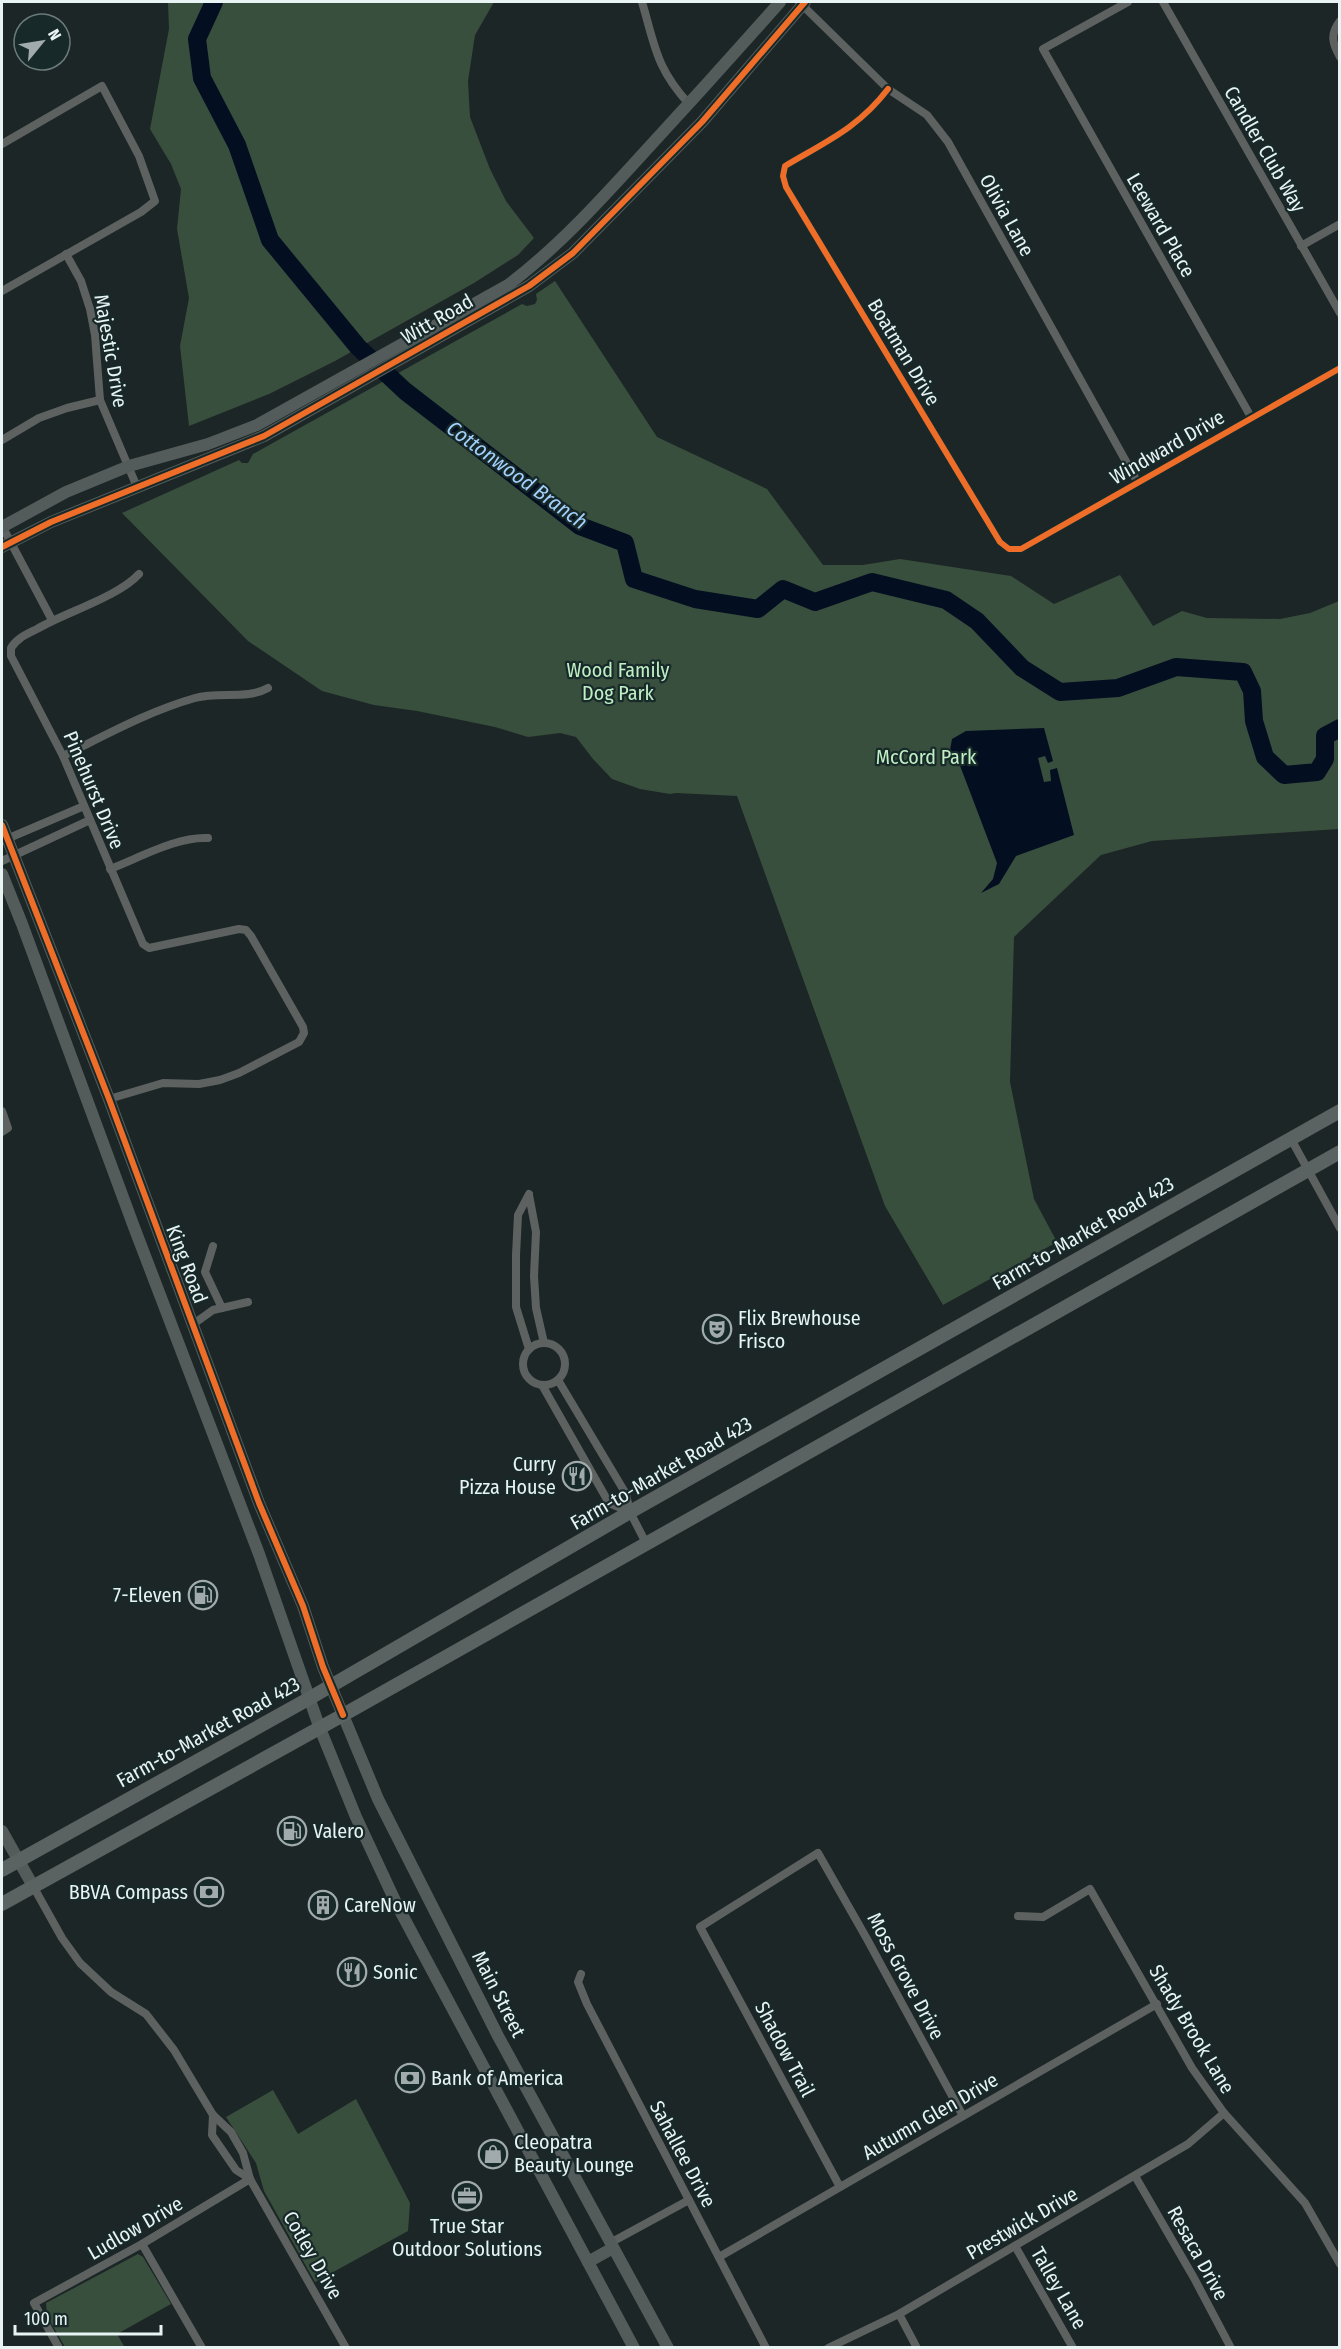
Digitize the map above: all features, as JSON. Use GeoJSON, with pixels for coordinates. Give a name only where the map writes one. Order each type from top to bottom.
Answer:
{"type":"FeatureCollection","features":[{"type":"Feature","properties":{"kind":"main road","name":"Farm-to-Market Road 423"},"geometry":{"type":"LineString","coordinates":[[2,1870],[310,1698],[630,1512],[1340,1111]]}},
{"type":"Feature","properties":{"kind":"main road"},"geometry":{"type":"LineString","coordinates":[[2,1904],[1340,1152]]}},
{"type":"Feature","properties":{"kind":"street"},"geometry":{"type":"LineString","coordinates":[[642,2],[657,58],[671,85],[705,119]]}},
{"type":"Feature","properties":{"kind":"street","name":"Witt Road"},"geometry":{"type":"LineString","coordinates":[[443,329],[539,261],[607,193],[780,2]]}},
{"type":"Feature","properties":{"kind":"street","name":"Leeward Place"},"geometry":{"type":"LineString","coordinates":[[1128,2],[1043,49],[1251,417]]}},
{"type":"Feature","properties":{"kind":"street","name":"Candler Club Way"},"geometry":{"type":"LineString","coordinates":[[1163,2],[1340,313]]}},
{"type":"Feature","properties":{"kind":"street","name":"Witt Road"},"geometry":{"type":"LineString","coordinates":[[6,545],[51,522],[137,487],[249,436],[278,415],[529,286],[573,253],[705,119],[802,3]]}},
{"type":"Feature","properties":{"kind":"street","name":"Olivia Lane"},"geometry":{"type":"LineString","coordinates":[[802,3],[888,89],[927,115],[948,142],[1138,483]]}},
{"type":"Feature","properties":{"kind":"street"},"geometry":{"type":"LineString","coordinates":[[1340,21],[1332,32],[1332,42],[1340,57]]}},
{"type":"Feature","properties":{"kind":"street"},"geometry":{"type":"LineString","coordinates":[[2,144],[102,86],[139,156],[155,201],[141,212],[2,291]]}},
{"type":"Feature","properties":{"kind":"street","name":"Boatman Drive"},"geometry":{"type":"LineString","coordinates":[[888,89],[872,110],[853,126],[785,166],[783,176],[786,187],[1000,542],[1009,549]]}},
{"type":"Feature","properties":{"kind":"street"},"geometry":{"type":"LineString","coordinates":[[1301,246],[1340,224]]}},
{"type":"Feature","properties":{"kind":"street","name":"Majestic Drive"},"geometry":{"type":"LineString","coordinates":[[66,254],[81,281],[90,309],[95,335],[100,400],[137,487]]}},
{"type":"Feature","properties":{"kind":"street","name":"Windward Drive"},"geometry":{"type":"LineString","coordinates":[[1009,549],[1021,549],[1340,368]]}},
{"type":"Feature","properties":{"kind":"street"},"geometry":{"type":"LineString","coordinates":[[2,440],[39,418],[100,400]]}},
{"type":"Feature","properties":{"kind":"street","name":"Witt Road"},"geometry":{"type":"LineString","coordinates":[[2,526],[66,492],[129,466],[208,444],[249,436]]}},
{"type":"Feature","properties":{"kind":"street"},"geometry":{"type":"LineString","coordinates":[[2,526],[6,545],[52,620],[123,588],[139,574]]}},
{"type":"Feature","properties":{"kind":"street","name":"Pinehurst Drive"},"geometry":{"type":"LineString","coordinates":[[52,620],[18,640],[11,648],[14,663],[63,756],[145,946],[150,948],[239,929],[246,930],[303,1027],[304,1033],[299,1042],[285,1050],[220,1080],[210,1083],[163,1083],[109,1099]]}},
{"type":"Feature","properties":{"kind":"street"},"geometry":{"type":"LineString","coordinates":[[63,756],[169,706],[198,697],[229,693],[259,693],[268,688]]}},
{"type":"Feature","properties":{"kind":"street"},"geometry":{"type":"LineString","coordinates":[[4,840],[84,806]]}},
{"type":"Feature","properties":{"kind":"street"},"geometry":{"type":"LineString","coordinates":[[2,861],[90,820]]}},
{"type":"Feature","properties":{"kind":"street","name":"King Road"},"geometry":{"type":"LineString","coordinates":[[2,825],[4,840],[14,855],[109,1099],[192,1325],[343,1714]]}},
{"type":"Feature","properties":{"kind":"street"},"geometry":{"type":"LineString","coordinates":[[110,869],[182,841],[195,837],[208,838]]}},
{"type":"Feature","properties":{"kind":"street","name":"King Road"},"geometry":{"type":"LineString","coordinates":[[2,874],[259,1554],[319,1726]]}},
{"type":"Feature","properties":{"kind":"street"},"geometry":{"type":"LineString","coordinates":[[90,1106],[109,1099]]}},
{"type":"Feature","properties":{"kind":"street"},"geometry":{"type":"LineString","coordinates":[[2,1111],[5,1130]]}},
{"type":"Feature","properties":{"kind":"street"},"geometry":{"type":"LineString","coordinates":[[1291,1139],[1340,1228]]}},
{"type":"Feature","properties":{"kind":"street"},"geometry":{"type":"LineString","coordinates":[[529,1349],[516,1307],[516,1256],[518,1215],[529,1194],[536,1233],[534,1276],[536,1308],[544,1343]]}},
{"type":"Feature","properties":{"kind":"street"},"geometry":{"type":"LineString","coordinates":[[213,1246],[205,1272],[222,1308]]}},
{"type":"Feature","properties":{"kind":"street"},"geometry":{"type":"LineString","coordinates":[[174,1332],[192,1325],[213,1310],[248,1302]]}},
{"type":"Feature","properties":{"kind":"street"},"geometry":{"type":"LineString","coordinates":[[544,1343],[558,1348],[565,1360],[558,1380],[542,1385],[530,1380],[523,1369],[525,1354],[529,1349],[544,1343]]}},
{"type":"Feature","properties":{"kind":"street"},"geometry":{"type":"LineString","coordinates":[[558,1380],[626,1494],[630,1512],[646,1543]]}},
{"type":"Feature","properties":{"kind":"street"},"geometry":{"type":"LineString","coordinates":[[542,1385],[609,1503],[630,1512]]}},
{"type":"Feature","properties":{"kind":"street"},"geometry":{"type":"LineString","coordinates":[[259,1554],[278,1546]]}},
{"type":"Feature","properties":{"kind":"street","name":"Main Street"},"geometry":{"type":"LineString","coordinates":[[343,1714],[378,1799],[498,2036],[668,2348]]}},
{"type":"Feature","properties":{"kind":"street"},"geometry":{"type":"LineString","coordinates":[[319,1726],[356,1817],[397,1905],[634,2348]]}},
{"type":"Feature","properties":{"kind":"street"},"geometry":{"type":"LineString","coordinates":[[2,1831],[62,1938],[80,1963],[111,1992],[146,2014],[174,2050],[213,2115]]}},
{"type":"Feature","properties":{"kind":"street","name":"Shadow Trail"},"geometry":{"type":"LineString","coordinates":[[818,1853],[700,1927],[840,2187]]}},
{"type":"Feature","properties":{"kind":"street","name":"Moss Grove Drive"},"geometry":{"type":"LineString","coordinates":[[818,1853],[963,2116]]}},
{"type":"Feature","properties":{"kind":"street","name":"Shady Brook Lane"},"geometry":{"type":"LineString","coordinates":[[1018,1916],[1043,1917],[1090,1889],[1192,2068],[1224,2113],[1305,2203],[1340,2264]]}},
{"type":"Feature","properties":{"kind":"street","name":"Sahallee Drive"},"geometry":{"type":"LineString","coordinates":[[581,1974],[578,1982],[587,2004],[766,2348]]}},
{"type":"Feature","properties":{"kind":"street","name":"Autumn Glen Drive"},"geometry":{"type":"LineString","coordinates":[[719,2257],[1157,2004]]}},
{"type":"Feature","properties":{"kind":"street","name":"Prestwick Drive"},"geometry":{"type":"LineString","coordinates":[[828,2348],[899,2314],[1188,2144],[1224,2113]]}},
{"type":"Feature","properties":{"kind":"street","name":"Cotley Drive"},"geometry":{"type":"LineString","coordinates":[[213,2115],[212,2136],[236,2170],[250,2179]]}},
{"type":"Feature","properties":{"kind":"street","name":"Cotley Drive"},"geometry":{"type":"LineString","coordinates":[[213,2115],[231,2132],[243,2153],[250,2179],[346,2348]]}},
{"type":"Feature","properties":{"kind":"street","name":"Resaca Drive"},"geometry":{"type":"LineString","coordinates":[[1134,2176],[1194,2278],[1231,2348]]}},
{"type":"Feature","properties":{"kind":"street","name":"Ludlow Drive"},"geometry":{"type":"LineString","coordinates":[[59,2348],[34,2303],[142,2244],[250,2179]]}},
{"type":"Feature","properties":{"kind":"street"},"geometry":{"type":"LineString","coordinates":[[588,2262],[688,2200]]}},
{"type":"Feature","properties":{"kind":"street"},"geometry":{"type":"LineString","coordinates":[[142,2244],[202,2348]]}},
{"type":"Feature","properties":{"kind":"street","name":"Talley Lane"},"geometry":{"type":"LineString","coordinates":[[1016,2246],[1073,2348]]}},
{"type":"Feature","properties":{"kind":"street"},"geometry":{"type":"LineString","coordinates":[[899,2314],[917,2348]]}},
{"type":"Feature","properties":{"kind":"green space"},"geometry":{"type":"Polygon","coordinates":[[[168,2],[494,2],[475,35],[468,81],[470,117],[490,169],[506,201],[534,238],[518,255],[474,283],[335,361],[269,394],[189,426],[180,346],[189,298],[177,229],[181,189],[171,164],[150,129],[169,29],[168,2]]]}},
{"type":"Feature","properties":{"kind":"green space","name":"McCord Park"},"geometry":{"type":"Polygon","coordinates":[[[555,281],[657,437],[767,489],[823,565],[863,565],[900,559],[1011,576],[1054,604],[1120,575],[1153,626],[1182,611],[1207,618],[1280,619],[1310,613],[1339,601],[1339,829],[1152,841],[1101,855],[1014,937],[1010,1082],[1034,1199],[1057,1242],[943,1305],[885,1206],[737,796],[670,794],[640,789],[612,779],[576,737],[560,733],[528,737],[495,727],[374,705],[322,691],[248,641],[122,513],[239,460],[242,463],[248,463],[253,454],[522,304],[527,306],[535,304],[536,294],[555,281]]]}},
{"type":"Feature","properties":{"kind":"green space"},"geometry":{"type":"Polygon","coordinates":[[[273,2090],[298,2134],[356,2099],[410,2203],[408,2231],[315,2282],[264,2191],[256,2163],[226,2117],[273,2090]]]}},
{"type":"Feature","properties":{"kind":"green space"},"geometry":{"type":"Polygon","coordinates":[[[138,2254],[143,2257],[171,2304],[117,2334],[124,2346],[122,2347],[65,2347],[47,2316],[46,2303],[138,2254]]]}},
{"type":"Feature","properties":{"kind":"water"},"geometry":{"type":"Polygon","coordinates":[[[1044,728],[1053,761],[1048,763],[1045,756],[1038,758],[1044,782],[1051,781],[1050,770],[1057,768],[1074,835],[1016,856],[999,884],[981,893],[993,879],[997,863],[959,763],[950,750],[952,739],[966,731],[1044,728]]]}},
{"type":"Feature","properties":{"kind":"waterway","name":"Cottonwood Branch"},"geometry":{"type":"LineString","coordinates":[[214,2],[197,39],[202,78],[237,145],[270,240],[358,347],[405,391],[580,526],[625,543],[634,579],[695,599],[758,609],[783,589],[815,602],[872,582],[946,600],[977,621],[1022,668],[1060,692],[1118,688],[1176,667],[1243,672],[1252,691],[1254,721],[1265,757],[1284,775],[1317,772],[1325,759],[1325,736],[1340,728]]}},
{"type":"Feature","properties":{"kind":"cycle path"},"geometry":{"type":"LineString","coordinates":[[2,547],[51,522],[264,436],[529,286],[573,253],[702,122],[805,2]]}},
{"type":"Feature","properties":{"kind":"cycle path"},"geometry":{"type":"LineString","coordinates":[[888,89],[853,124],[785,166],[783,176],[786,187],[1000,542],[1009,549],[1021,549],[1340,368]]}},
{"type":"Feature","properties":{"kind":"cycle path"},"geometry":{"type":"LineString","coordinates":[[2,825],[109,1099],[259,1503],[303,1606],[323,1667],[343,1715]]}},
{"type":"Feature","properties":{"kind":"place","name":"Flix Brewhouse Frisco"},"geometry":{"type":"Point","coordinates":[717,1329]}},
{"type":"Feature","properties":{"kind":"place","name":"Curry Pizza House"},"geometry":{"type":"Point","coordinates":[577,1476]}},
{"type":"Feature","properties":{"kind":"place","name":"7-Eleven"},"geometry":{"type":"Point","coordinates":[203,1595]}},
{"type":"Feature","properties":{"kind":"place","name":"Valero"},"geometry":{"type":"Point","coordinates":[292,1831]}},
{"type":"Feature","properties":{"kind":"place","name":"BBVA Compass"},"geometry":{"type":"Point","coordinates":[209,1892]}},
{"type":"Feature","properties":{"kind":"place","name":"CareNow"},"geometry":{"type":"Point","coordinates":[323,1905]}},
{"type":"Feature","properties":{"kind":"place","name":"Sonic"},"geometry":{"type":"Point","coordinates":[352,1972]}},
{"type":"Feature","properties":{"kind":"place","name":"Bank of America"},"geometry":{"type":"Point","coordinates":[410,2078]}},
{"type":"Feature","properties":{"kind":"place","name":"Cleopatra Beauty Lounge"},"geometry":{"type":"Point","coordinates":[493,2154]}},
{"type":"Feature","properties":{"kind":"place","name":"True Star Outdoor Solutions"},"geometry":{"type":"Point","coordinates":[467,2196]}},
{"type":"Feature","properties":{"kind":"park label","name":"Wood Family Dog Park"},"geometry":{"type":"Point","coordinates":[618,682]}}]}
